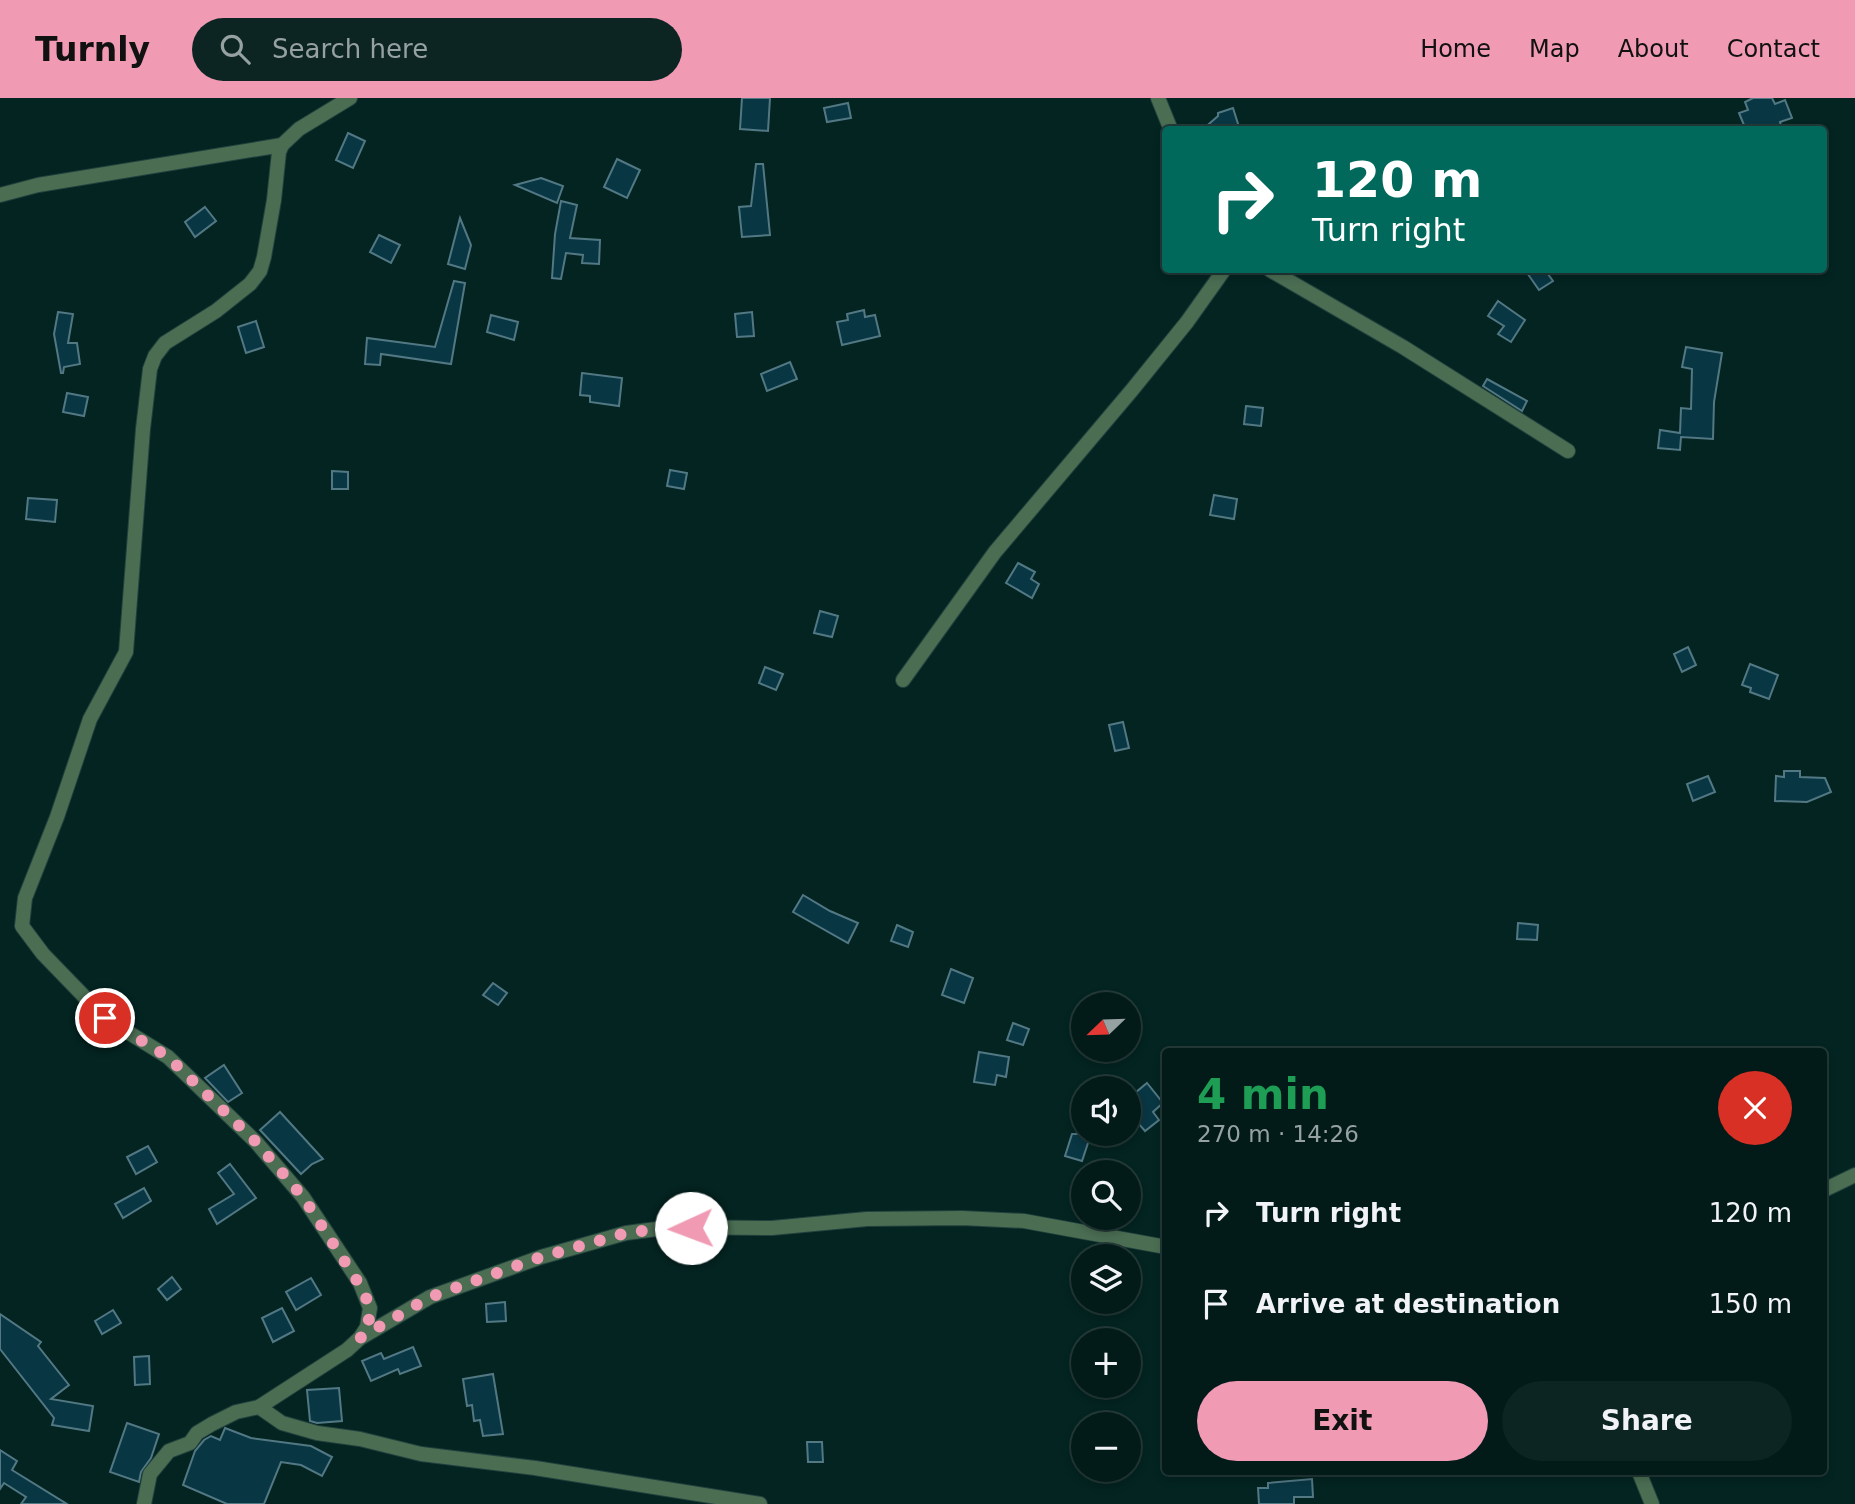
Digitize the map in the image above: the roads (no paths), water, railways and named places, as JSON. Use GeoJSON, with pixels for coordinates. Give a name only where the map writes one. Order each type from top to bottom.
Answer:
{"type":"FeatureCollection","features":[{"type":"Feature","properties":{"kind":"street"},"geometry":{"type":"LineString","coordinates":[[350,98],[299,129],[282,145],[260,271],[250,284],[216,311],[165,343],[155,356],[150,369],[137,494],[126,652],[90,719],[57,817],[25,898],[22,926],[43,954],[105,1018],[168,1057],[256,1142],[303,1197],[365,1293],[370,1315],[360,1338]]}},
{"type":"Feature","properties":{"kind":"street"},"geometry":{"type":"LineString","coordinates":[[1158,98],[1169,126]]}},
{"type":"Feature","properties":{"kind":"street"},"geometry":{"type":"LineString","coordinates":[[0,195],[51,183],[282,145]]}},
{"type":"Feature","properties":{"kind":"street"},"geometry":{"type":"LineString","coordinates":[[903,680],[995,552],[1187,323],[1222,273]]}},
{"type":"Feature","properties":{"kind":"street"},"geometry":{"type":"LineString","coordinates":[[1275,273],[1403,347],[1569,451]]}},
{"type":"Feature","properties":{"kind":"street"},"geometry":{"type":"LineString","coordinates":[[1827,1189],[1855,1175]]}},
{"type":"Feature","properties":{"kind":"street"},"geometry":{"type":"LineString","coordinates":[[144,1504],[150,1474],[169,1451],[190,1443],[197,1433],[236,1412],[260,1408],[347,1350],[360,1338],[430,1297],[541,1257],[626,1233],[672,1227],[772,1228],[867,1219],[962,1218],[1024,1221],[1162,1246]]}},
{"type":"Feature","properties":{"kind":"street"},"geometry":{"type":"LineString","coordinates":[[260,1408],[282,1423],[317,1433],[360,1439],[421,1454],[535,1468],[760,1504]]}},
{"type":"Feature","properties":{"kind":"street"},"geometry":{"type":"LineString","coordinates":[[1640,1475],[1652,1504]]}}]}
